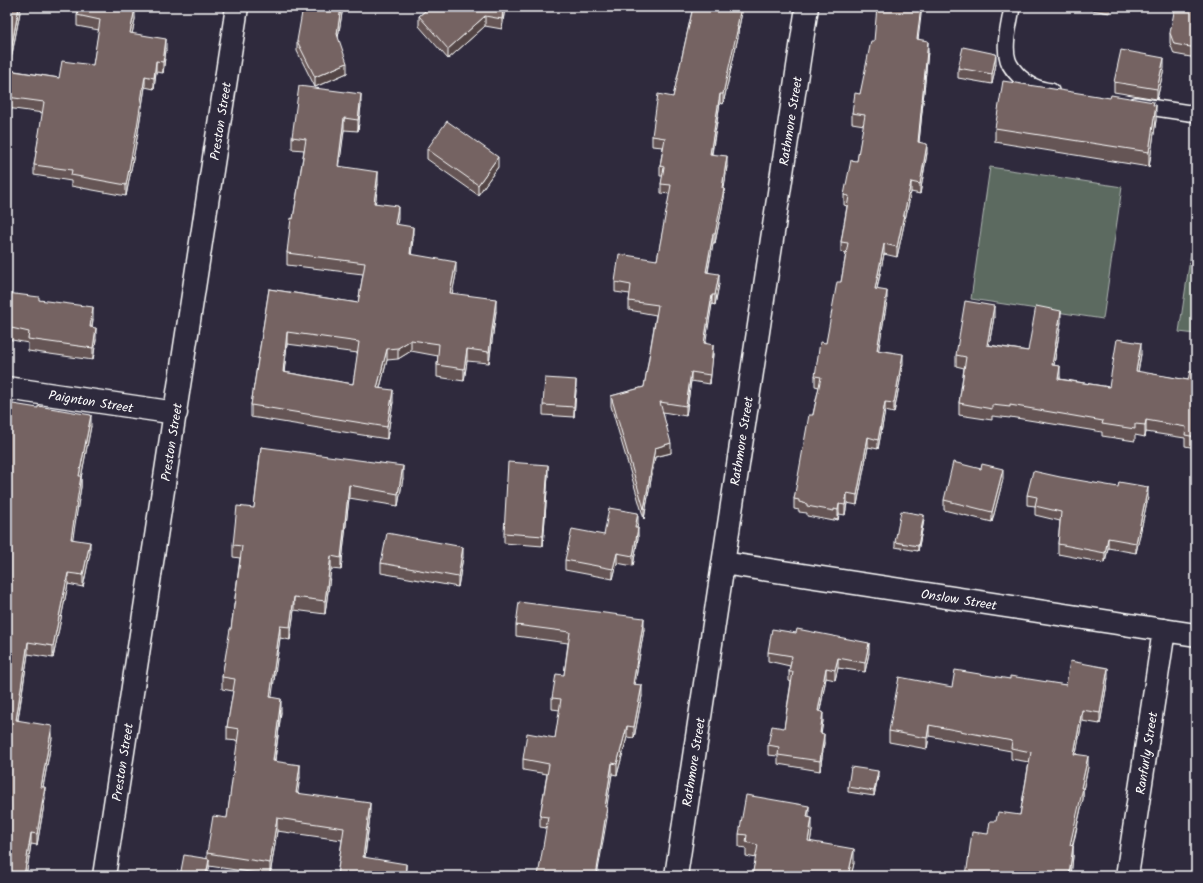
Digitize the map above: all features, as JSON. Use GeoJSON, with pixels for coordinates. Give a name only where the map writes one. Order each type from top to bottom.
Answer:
{"type":"FeatureCollection","features":[{"type":"Feature","properties":{"kind":"street","name":"Preston Street"},"geometry":{"type":"LineString","coordinates":[[104,876],[176,414],[237,7]]}},
{"type":"Feature","properties":{"kind":"street","name":"Rathmore Street"},"geometry":{"type":"LineString","coordinates":[[676,876],[807,7]]}},
{"type":"Feature","properties":{"kind":"street","name":"Paignton Street"},"geometry":{"type":"LineString","coordinates":[[7,388],[176,414]]}},
{"type":"Feature","properties":{"kind":"street","name":"Onslow Street"},"geometry":{"type":"LineString","coordinates":[[723,563],[1196,635]]}},
{"type":"Feature","properties":{"kind":"street","name":"Ranfurly Street"},"geometry":{"type":"LineString","coordinates":[[1127,876],[1164,630]]}},
{"type":"Feature","properties":{"kind":"lane"},"geometry":{"type":"LineString","coordinates":[[1012,7],[1006,46],[1007,59],[1014,71],[1026,82],[1039,89],[1062,93]]}},
{"type":"Feature","properties":{"kind":"lane"},"geometry":{"type":"LineString","coordinates":[[1125,103],[1196,114]]}},
{"type":"Feature","properties":{"kind":"green space"},"geometry":{"type":"Polygon","coordinates":[[[990,167],[1122,187],[1103,319],[971,299],[990,167]]]}},
{"type":"Feature","properties":{"kind":"green space"},"geometry":{"type":"Polygon","coordinates":[[[1196,219],[1196,334],[1179,332],[1196,219]]]}},
{"type":"Feature","properties":{"kind":"building"},"geometry":{"type":"Polygon","coordinates":[[[7,7],[19,7],[7,70],[7,7]]]}},
{"type":"Feature","properties":{"kind":"building"},"geometry":{"type":"Polygon","coordinates":[[[79,7],[135,8],[130,33],[166,39],[163,62],[156,61],[154,78],[145,76],[126,185],[71,175],[72,170],[34,165],[44,102],[7,97],[7,70],[59,78],[62,61],[93,65],[100,20],[77,15],[79,7]]]}},
{"type":"Feature","properties":{"kind":"building"},"geometry":{"type":"Polygon","coordinates":[[[303,7],[341,7],[337,34],[347,63],[315,77],[297,41],[303,7]]]}},
{"type":"Feature","properties":{"kind":"building"},"geometry":{"type":"Polygon","coordinates":[[[430,7],[503,7],[502,19],[485,16],[448,49],[419,16],[430,7]]]}},
{"type":"Feature","properties":{"kind":"building"},"geometry":{"type":"Polygon","coordinates":[[[693,7],[741,7],[723,94],[720,94],[710,154],[727,156],[722,188],[724,189],[715,234],[713,234],[706,272],[719,274],[715,295],[712,295],[704,343],[713,345],[710,375],[691,372],[686,406],[660,402],[671,443],[655,448],[644,509],[611,396],[644,387],[658,305],[629,301],[631,285],[615,282],[619,254],[657,260],[671,185],[661,184],[664,167],[660,166],[665,138],[652,136],[658,94],[673,97],[693,7]]]}},
{"type":"Feature","properties":{"kind":"building"},"geometry":{"type":"Polygon","coordinates":[[[877,7],[921,7],[917,39],[928,41],[918,142],[927,144],[920,184],[911,182],[897,247],[884,244],[875,289],[887,291],[877,350],[903,354],[894,403],[885,402],[878,440],[868,437],[857,495],[847,493],[845,505],[839,504],[838,510],[834,509],[834,511],[807,506],[807,504],[794,499],[809,415],[813,415],[821,377],[815,376],[820,342],[826,343],[837,282],[841,282],[848,243],[841,242],[849,196],[844,195],[851,160],[857,161],[865,115],[852,113],[855,93],[860,94],[871,41],[874,41],[877,7]]]}},
{"type":"Feature","properties":{"kind":"building"},"geometry":{"type":"Polygon","coordinates":[[[1175,7],[1196,7],[1196,48],[1174,44],[1170,33],[1175,7]]]}},
{"type":"Feature","properties":{"kind":"building"},"geometry":{"type":"Polygon","coordinates":[[[963,47],[996,54],[992,74],[958,68],[963,47]]]}},
{"type":"Feature","properties":{"kind":"building"},"geometry":{"type":"Polygon","coordinates":[[[1121,50],[1164,58],[1157,89],[1114,82],[1121,50]]]}},
{"type":"Feature","properties":{"kind":"building"},"geometry":{"type":"Polygon","coordinates":[[[1003,81],[1110,98],[1111,95],[1154,102],[1153,105],[1156,105],[1149,152],[995,128],[1003,81]]]}},
{"type":"Feature","properties":{"kind":"building"},"geometry":{"type":"Polygon","coordinates":[[[299,86],[361,94],[358,120],[344,118],[338,166],[378,172],[374,203],[398,206],[395,224],[413,227],[410,254],[456,262],[450,293],[496,299],[489,352],[467,349],[464,369],[437,365],[439,344],[411,340],[398,348],[387,349],[377,388],[393,390],[387,427],[251,405],[269,289],[358,303],[365,263],[287,253],[291,218],[293,219],[306,139],[292,137],[299,86]],[[287,332],[283,372],[353,384],[359,342],[287,332]]]}},
{"type":"Feature","properties":{"kind":"building"},"geometry":{"type":"Polygon","coordinates":[[[447,121],[498,157],[478,185],[427,149],[447,121]]]}},
{"type":"Feature","properties":{"kind":"building"},"geometry":{"type":"Polygon","coordinates":[[[7,293],[39,297],[39,300],[93,307],[90,327],[96,328],[93,348],[28,339],[29,332],[7,327],[7,293]]]}},
{"type":"Feature","properties":{"kind":"building"},"geometry":{"type":"Polygon","coordinates":[[[965,301],[994,306],[987,345],[1028,351],[1036,306],[1061,311],[1052,365],[1060,366],[1058,379],[1109,387],[1117,339],[1141,343],[1136,371],[1188,380],[1190,371],[1196,372],[1196,437],[1185,435],[1186,427],[1146,420],[1145,425],[1135,424],[1135,429],[1102,424],[1103,421],[1010,405],[1010,407],[992,405],[992,409],[959,403],[966,357],[956,355],[965,301]]]}},
{"type":"Feature","properties":{"kind":"building"},"geometry":{"type":"Polygon","coordinates":[[[545,378],[576,380],[574,407],[543,405],[545,378]]]}},
{"type":"Feature","properties":{"kind":"building"},"geometry":{"type":"Polygon","coordinates":[[[7,403],[38,408],[38,406],[91,415],[79,476],[81,476],[71,539],[90,542],[83,575],[68,573],[53,646],[28,642],[16,720],[52,726],[41,787],[45,787],[37,834],[31,833],[24,876],[7,876],[7,403]]]}},
{"type":"Feature","properties":{"kind":"building"},"geometry":{"type":"Polygon","coordinates":[[[261,447],[403,466],[398,494],[349,485],[341,558],[331,556],[325,601],[294,597],[290,627],[280,626],[270,697],[281,699],[273,761],[300,765],[296,793],[370,803],[363,857],[406,864],[405,876],[337,876],[344,828],[277,818],[270,863],[207,853],[213,816],[227,818],[239,729],[227,727],[235,679],[222,677],[231,629],[242,546],[233,545],[237,506],[254,508],[261,447]]]}},
{"type":"Feature","properties":{"kind":"building"},"geometry":{"type":"Polygon","coordinates":[[[508,462],[548,465],[543,536],[504,533],[508,462]]]}},
{"type":"Feature","properties":{"kind":"building"},"geometry":{"type":"Polygon","coordinates":[[[953,462],[981,469],[982,464],[1003,469],[992,512],[944,500],[953,462]]]}},
{"type":"Feature","properties":{"kind":"building"},"geometry":{"type":"Polygon","coordinates":[[[1033,471],[1118,487],[1119,482],[1148,487],[1136,543],[1108,538],[1105,553],[1058,544],[1061,512],[1035,506],[1037,497],[1027,495],[1033,471]]]}},
{"type":"Feature","properties":{"kind":"building"},"geometry":{"type":"Polygon","coordinates":[[[609,508],[638,513],[635,528],[638,528],[633,556],[617,553],[613,569],[565,560],[572,529],[604,535],[609,508]]]}},
{"type":"Feature","properties":{"kind":"building"},"geometry":{"type":"Polygon","coordinates":[[[901,511],[924,515],[918,546],[895,542],[901,511]]]}},
{"type":"Feature","properties":{"kind":"building"},"geometry":{"type":"Polygon","coordinates":[[[387,533],[463,547],[458,577],[381,563],[387,533]]]}},
{"type":"Feature","properties":{"kind":"building"},"geometry":{"type":"Polygon","coordinates":[[[519,602],[644,618],[633,684],[642,685],[634,727],[627,726],[617,764],[612,763],[605,807],[607,807],[596,876],[538,876],[548,817],[540,816],[549,764],[523,759],[527,733],[555,738],[561,699],[552,698],[556,674],[564,675],[570,632],[516,625],[519,602]]]}},
{"type":"Feature","properties":{"kind":"building"},"geometry":{"type":"Polygon","coordinates":[[[772,629],[796,633],[797,629],[869,643],[865,663],[838,658],[835,670],[826,668],[818,711],[823,712],[820,733],[824,734],[820,761],[778,755],[779,747],[768,745],[772,726],[784,728],[793,672],[789,672],[792,656],[768,652],[772,629]]]}},
{"type":"Feature","properties":{"kind":"building"},"geometry":{"type":"Polygon","coordinates":[[[1070,661],[1108,668],[1100,713],[1082,710],[1074,754],[1088,756],[1081,788],[1083,788],[1070,845],[1073,846],[1069,875],[1057,873],[1057,876],[966,876],[972,832],[988,834],[990,821],[996,821],[998,812],[1020,815],[1031,752],[1011,748],[1012,741],[929,725],[927,738],[889,731],[899,677],[952,687],[955,670],[1010,679],[1010,676],[1066,685],[1070,661]]]}},
{"type":"Feature","properties":{"kind":"building"},"geometry":{"type":"Polygon","coordinates":[[[851,767],[878,771],[874,791],[848,787],[851,767]]]}},
{"type":"Feature","properties":{"kind":"building"},"geometry":{"type":"Polygon","coordinates":[[[746,795],[809,806],[807,817],[812,818],[808,841],[854,849],[848,876],[752,876],[758,845],[746,842],[747,835],[739,834],[746,795]]]}},
{"type":"Feature","properties":{"kind":"building"},"geometry":{"type":"Polygon","coordinates":[[[184,855],[209,859],[206,876],[180,876],[184,855]]]}},
{"type":"Feature","properties":{"kind":"building"},"geometry":{"type":"Polygon","coordinates":[[[945,873],[961,876],[945,876],[945,873]]]}}]}
